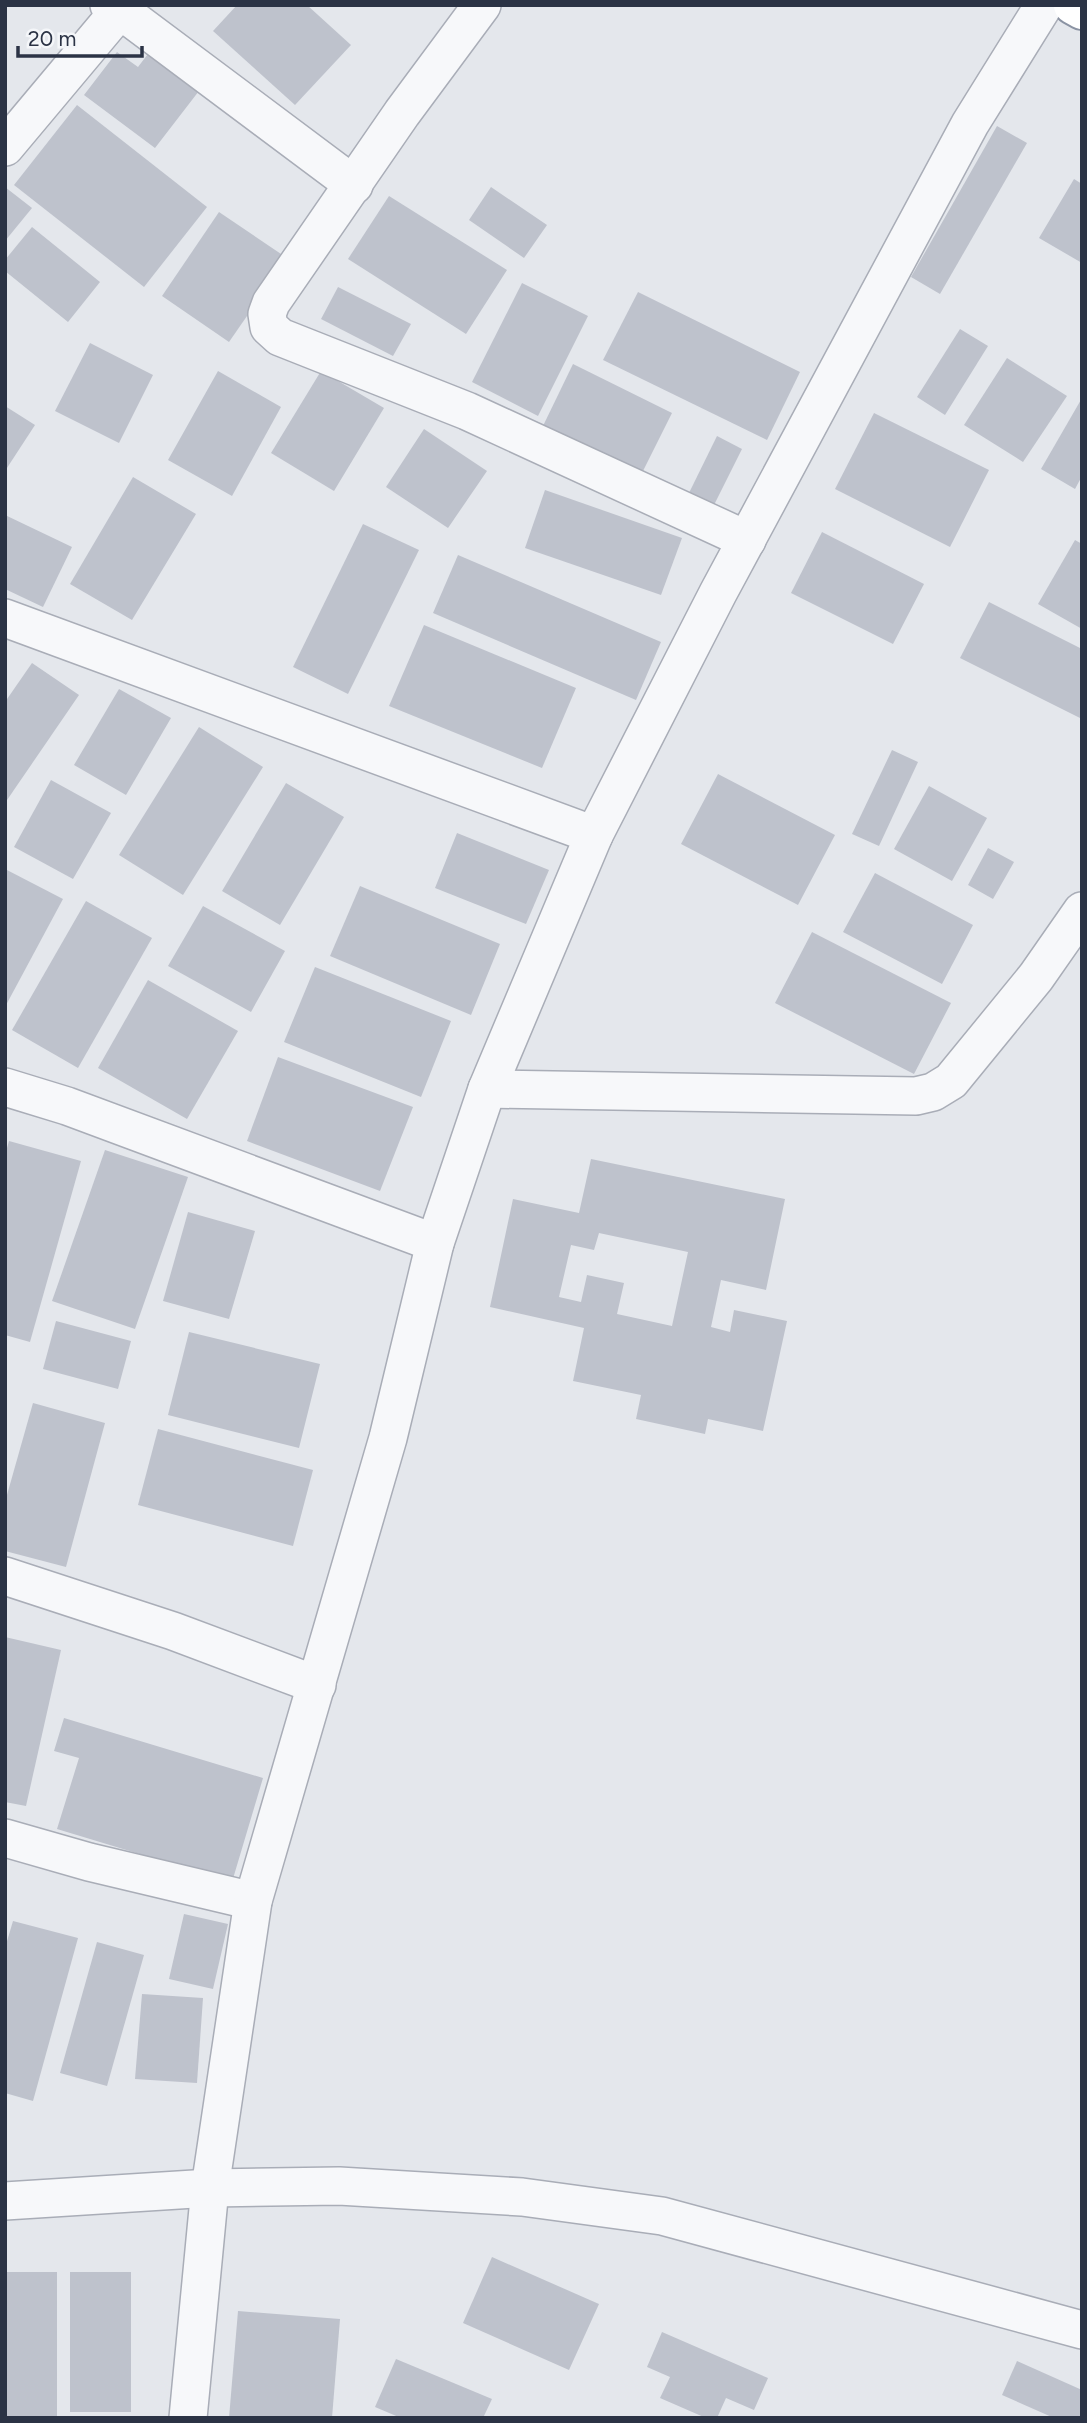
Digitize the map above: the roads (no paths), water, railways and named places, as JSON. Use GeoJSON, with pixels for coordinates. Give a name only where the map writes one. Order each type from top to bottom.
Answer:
{"type":"FeatureCollection","features":[{"type":"Feature","properties":{"kind":"highway"},"geometry":{"type":"LineString","coordinates":[[1073,5],[1082,10]]}},
{"type":"Feature","properties":{"kind":"street"},"geometry":{"type":"LineString","coordinates":[[482,5],[402,113],[271,303],[267,321],[271,331],[280,337],[467,411],[747,540]]}},
{"type":"Feature","properties":{"kind":"street"},"geometry":{"type":"LineString","coordinates":[[188,2418],[209,2188],[253,1901],[388,1438],[435,1243],[487,1089],[594,835],[747,540],[970,124],[1044,5]]}},
{"type":"Feature","properties":{"kind":"street"},"geometry":{"type":"LineString","coordinates":[[5,146],[118,7],[354,185]]}},
{"type":"Feature","properties":{"kind":"street"},"geometry":{"type":"LineString","coordinates":[[5,618],[594,835]]}},
{"type":"Feature","properties":{"kind":"street"},"geometry":{"type":"LineString","coordinates":[[487,1089],[916,1096],[933,1092],[951,1081],[1036,977],[1082,911]]}},
{"type":"Feature","properties":{"kind":"street"},"geometry":{"type":"LineString","coordinates":[[5,1087],[67,1106],[435,1243]]}},
{"type":"Feature","properties":{"kind":"street"},"geometry":{"type":"LineString","coordinates":[[5,1576],[173,1631],[317,1685]]}},
{"type":"Feature","properties":{"kind":"street"},"geometry":{"type":"LineString","coordinates":[[5,1838],[89,1862],[253,1901]]}},
{"type":"Feature","properties":{"kind":"street"},"geometry":{"type":"LineString","coordinates":[[5,2201],[209,2188],[339,2186],[522,2197],[662,2216],[1082,2330]]}}]}
